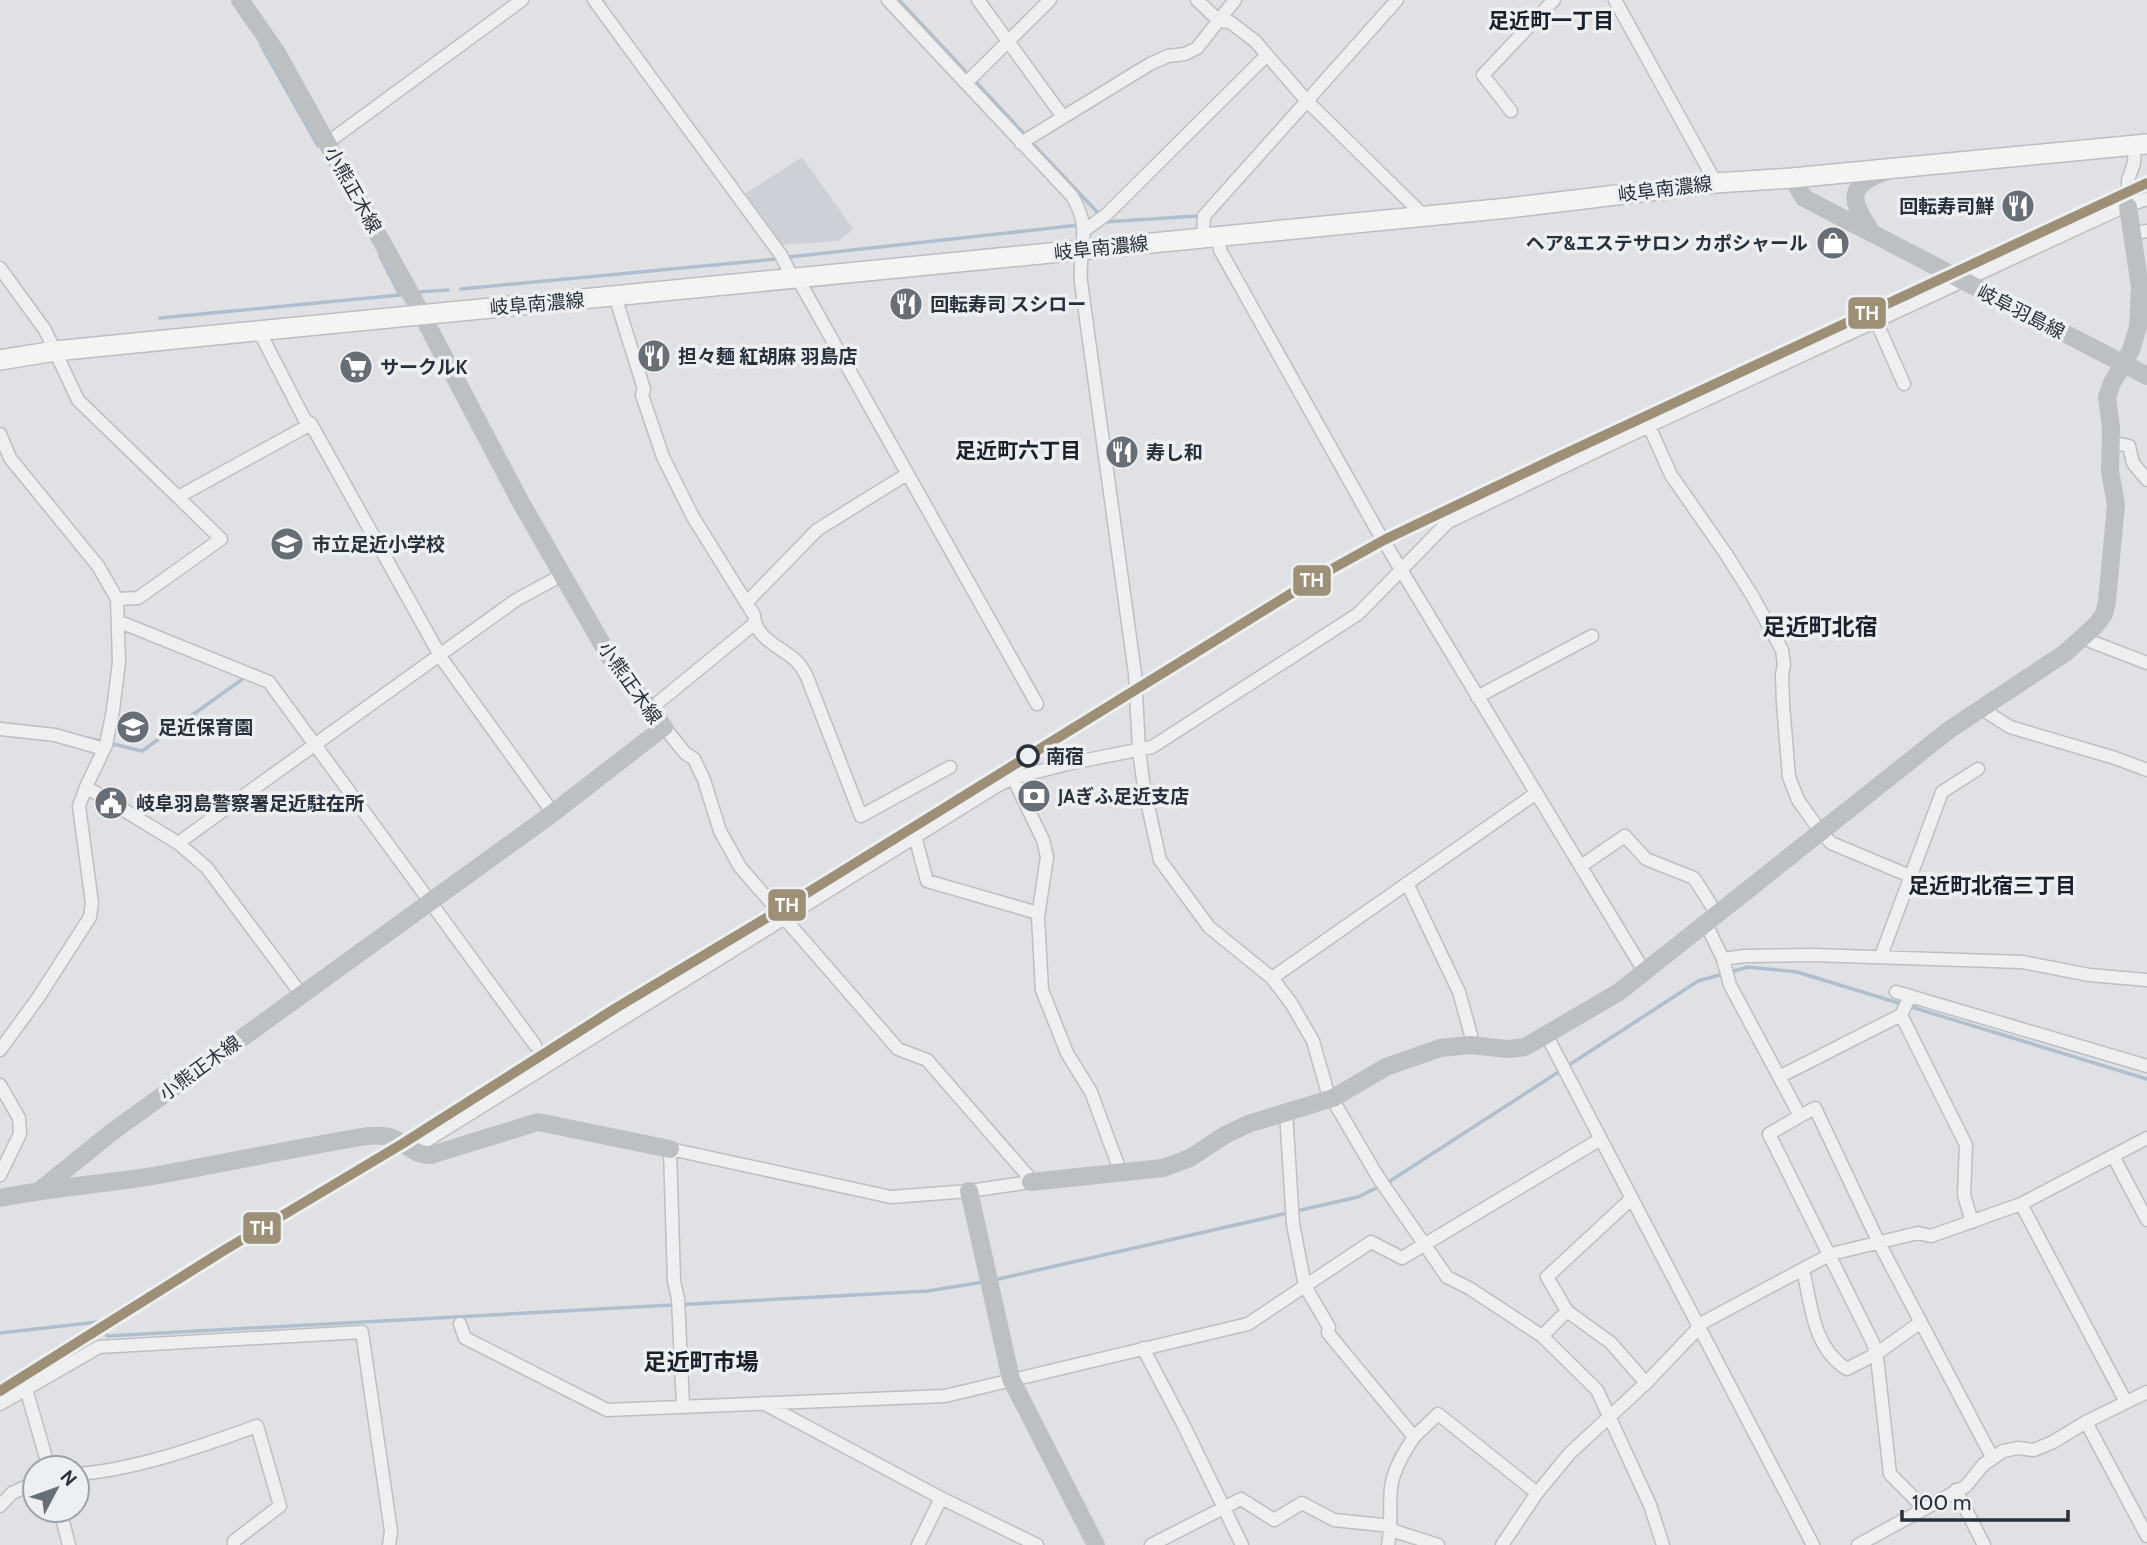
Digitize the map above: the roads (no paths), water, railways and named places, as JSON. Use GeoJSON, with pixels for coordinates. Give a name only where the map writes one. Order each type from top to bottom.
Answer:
{"type":"FeatureCollection","features":[{"type":"Feature","properties":{"kind":"main road","name":"岐阜南濃線"},"geometry":{"type":"LineString","coordinates":[[0,360],[55,351],[1508,208],[1716,183],[2141,145]]}},
{"type":"Feature","properties":{"kind":"main road","name":"岐阜南濃線"},"geometry":{"type":"LineString","coordinates":[[0,351],[37,348],[55,351]]}},
{"type":"Feature","properties":{"kind":"street","name":"小熊正木線"},"geometry":{"type":"LineString","coordinates":[[0,1198],[39,1191],[112,1132],[553,813],[664,727],[609,656],[520,501],[277,53],[240,0]]}},
{"type":"Feature","properties":{"kind":"street"},"geometry":{"type":"LineString","coordinates":[[327,143],[522,0]]}},
{"type":"Feature","properties":{"kind":"street"},"geometry":{"type":"LineString","coordinates":[[594,0],[781,256],[1037,704]]}},
{"type":"Feature","properties":{"kind":"street"},"geometry":{"type":"LineString","coordinates":[[888,0],[1072,195],[1079,208],[1085,230],[1080,264],[1081,282],[1135,674],[1139,750],[1144,788],[1160,860],[1209,927],[1272,978],[1291,1003],[1313,1041],[1327,1090],[1378,1177],[1447,1277],[1469,1288],[1542,1336],[1597,1390],[1650,1505],[1663,1545]]}},
{"type":"Feature","properties":{"kind":"street"},"geometry":{"type":"LineString","coordinates":[[978,0],[1063,117]]}},
{"type":"Feature","properties":{"kind":"street"},"geometry":{"type":"LineString","coordinates":[[965,83],[1050,0]]}},
{"type":"Feature","properties":{"kind":"street"},"geometry":{"type":"LineString","coordinates":[[1197,0],[1219,21],[1230,22],[1255,41],[1306,100],[1409,198],[1423,215]]}},
{"type":"Feature","properties":{"kind":"street"},"geometry":{"type":"LineString","coordinates":[[1021,143],[1150,64],[1197,48],[1235,0]]}},
{"type":"Feature","properties":{"kind":"street"},"geometry":{"type":"LineString","coordinates":[[1397,0],[1204,216],[1211,237],[1401,570],[1644,971]]}},
{"type":"Feature","properties":{"kind":"street"},"geometry":{"type":"LineString","coordinates":[[1511,111],[1483,75],[1553,0]]}},
{"type":"Feature","properties":{"kind":"street"},"geometry":{"type":"LineString","coordinates":[[1615,0],[1716,183]]}},
{"type":"Feature","properties":{"kind":"street"},"geometry":{"type":"LineString","coordinates":[[1085,230],[1103,217],[1267,55]]}},
{"type":"Feature","properties":{"kind":"street"},"geometry":{"type":"LineString","coordinates":[[39,1191],[63,1190],[153,1176],[368,1136],[391,1137],[425,1155],[442,1153],[505,1130],[538,1122],[891,1197],[969,1191],[1163,1168],[1190,1158],[1225,1135],[1248,1124],[1333,1098],[1386,1067],[1412,1057],[1440,1048],[1470,1045],[1508,1049],[1525,1047],[1619,992],[1950,730],[2055,660],[2082,638],[2104,614],[2108,601],[2116,505],[2110,471],[2111,428],[2107,397],[2131,350],[2138,327],[2139,232],[2128,207],[2128,180],[2141,145]]}},
{"type":"Feature","properties":{"kind":"street"},"geometry":{"type":"LineString","coordinates":[[1873,234],[1857,212],[1854,197],[1860,184],[1870,177],[1901,166]]}},
{"type":"Feature","properties":{"kind":"street","name":"岐阜羽島線"},"geometry":{"type":"LineString","coordinates":[[1792,178],[1804,198],[2147,376]]}},
{"type":"Feature","properties":{"kind":"street"},"geometry":{"type":"LineString","coordinates":[[418,1153],[423,1143],[915,836],[1013,778],[1152,747],[1358,614],[1448,522],[1875,321],[2119,209],[2147,199]]}},
{"type":"Feature","properties":{"kind":"street"},"geometry":{"type":"LineString","coordinates":[[0,268],[46,330],[78,400],[221,539],[138,598],[117,599]]}},
{"type":"Feature","properties":{"kind":"street"},"geometry":{"type":"LineString","coordinates":[[615,296],[644,389],[642,395],[663,457],[692,517],[754,615],[754,624],[769,642],[796,660],[807,677],[861,816],[950,766]]}},
{"type":"Feature","properties":{"kind":"street"},"geometry":{"type":"LineString","coordinates":[[1875,321],[1904,384]]}},
{"type":"Feature","properties":{"kind":"street"},"geometry":{"type":"LineString","coordinates":[[259,331],[305,420],[311,424],[439,654],[553,813]]}},
{"type":"Feature","properties":{"kind":"street"},"geometry":{"type":"LineString","coordinates":[[178,497],[311,424]]}},
{"type":"Feature","properties":{"kind":"street"},"geometry":{"type":"LineString","coordinates":[[1648,426],[1671,475],[1754,597],[1782,650],[1789,778],[1798,800],[1831,843],[1910,876]]}},
{"type":"Feature","properties":{"kind":"street"},"geometry":{"type":"LineString","coordinates":[[0,434],[10,458],[98,566],[117,599],[118,624],[116,686],[104,749],[79,806],[92,903],[90,917],[38,998],[0,1050]]}},
{"type":"Feature","properties":{"kind":"street"},"geometry":{"type":"LineString","coordinates":[[2111,442],[2129,446],[2133,463],[2147,480]]}},
{"type":"Feature","properties":{"kind":"street"},"geometry":{"type":"LineString","coordinates":[[747,603],[817,530],[907,474]]}},
{"type":"Feature","properties":{"kind":"street"},"geometry":{"type":"LineString","coordinates":[[178,843],[516,600],[564,574]]}},
{"type":"Feature","properties":{"kind":"street"},"geometry":{"type":"LineString","coordinates":[[118,624],[125,624],[269,682],[535,1045]]}},
{"type":"Feature","properties":{"kind":"street"},"geometry":{"type":"LineString","coordinates":[[649,710],[754,624]]}},
{"type":"Feature","properties":{"kind":"street"},"geometry":{"type":"LineString","coordinates":[[1477,697],[1592,636]]}},
{"type":"Feature","properties":{"kind":"street"},"geometry":{"type":"LineString","coordinates":[[2082,638],[2147,663]]}},
{"type":"Feature","properties":{"kind":"street"},"geometry":{"type":"LineString","coordinates":[[1982,709],[2010,727],[2147,769]]}},
{"type":"Feature","properties":{"kind":"street"},"geometry":{"type":"LineString","coordinates":[[664,727],[694,760],[731,854],[898,1049],[927,1060],[1031,1182]]}},
{"type":"Feature","properties":{"kind":"street"},"geometry":{"type":"LineString","coordinates":[[0,729],[55,735],[104,749]]}},
{"type":"Feature","properties":{"kind":"street"},"geometry":{"type":"LineString","coordinates":[[1881,956],[1942,792],[1978,769]]}},
{"type":"Feature","properties":{"kind":"street"},"geometry":{"type":"LineString","coordinates":[[1013,778],[1044,840],[1047,857],[1038,913],[1042,990],[1067,1053],[1091,1092],[1121,1173]]}},
{"type":"Feature","properties":{"kind":"street"},"geometry":{"type":"LineString","coordinates":[[86,787],[178,843],[207,868],[301,994]]}},
{"type":"Feature","properties":{"kind":"street"},"geometry":{"type":"LineString","coordinates":[[1272,978],[1535,794]]}},
{"type":"Feature","properties":{"kind":"street"},"geometry":{"type":"LineString","coordinates":[[915,836],[927,881],[1038,913]]}},
{"type":"Feature","properties":{"kind":"street"},"geometry":{"type":"LineString","coordinates":[[1581,866],[1625,836],[1646,859],[1694,877],[1710,918],[1730,985],[1800,1116]]}},
{"type":"Feature","properties":{"kind":"street"},"geometry":{"type":"LineString","coordinates":[[1407,883],[1439,954],[1460,992],[1471,1035],[1470,1045]]}},
{"type":"Feature","properties":{"kind":"street"},"geometry":{"type":"LineString","coordinates":[[1723,959],[1800,955],[2022,962],[2089,975],[2147,980]]}},
{"type":"Feature","properties":{"kind":"street"},"geometry":{"type":"LineString","coordinates":[[1896,992],[2147,1066]]}},
{"type":"Feature","properties":{"kind":"street"},"geometry":{"type":"LineString","coordinates":[[1779,1077],[1901,1015],[1910,996]]}},
{"type":"Feature","properties":{"kind":"street"},"geometry":{"type":"LineString","coordinates":[[1901,1015],[1966,1145],[1964,1195],[1972,1222]]}},
{"type":"Feature","properties":{"kind":"street"},"geometry":{"type":"LineString","coordinates":[[1546,1036],[1812,1545]]}},
{"type":"Feature","properties":{"kind":"street"},"geometry":{"type":"LineString","coordinates":[[0,1085],[19,1118],[20,1134],[0,1175]]}},
{"type":"Feature","properties":{"kind":"street"},"geometry":{"type":"LineString","coordinates":[[1924,1508],[1890,1474],[1873,1343],[1769,1134],[1815,1108],[1879,1242],[1992,1457]]}},
{"type":"Feature","properties":{"kind":"street"},"geometry":{"type":"LineString","coordinates":[[1286,1112],[1293,1224],[1304,1286],[1329,1327],[1328,1333],[1413,1437]]}},
{"type":"Feature","properties":{"kind":"street"},"geometry":{"type":"LineString","coordinates":[[1502,1545],[1536,1493],[1570,1453],[1646,1383],[1704,1322],[1830,1254],[1918,1233],[1931,1236],[1972,1222],[2021,1204],[2147,1138]]}},
{"type":"Feature","properties":{"kind":"street"},"geometry":{"type":"LineString","coordinates":[[460,1324],[464,1338],[607,1410],[945,1396],[1248,1324],[1371,1242],[1402,1258],[1599,1140]]}},
{"type":"Feature","properties":{"kind":"street"},"geometry":{"type":"LineString","coordinates":[[670,1149],[674,1280],[678,1298],[682,1405]]}},
{"type":"Feature","properties":{"kind":"street"},"geometry":{"type":"LineString","coordinates":[[2113,1156],[2142,1200],[2147,1220]]}},
{"type":"Feature","properties":{"kind":"street"},"geometry":{"type":"LineString","coordinates":[[969,1191],[1011,1379],[1096,1545]]}},
{"type":"Feature","properties":{"kind":"street"},"geometry":{"type":"LineString","coordinates":[[1630,1200],[1547,1277],[1567,1311],[1611,1343],[1646,1383]]}},
{"type":"Feature","properties":{"kind":"street"},"geometry":{"type":"LineString","coordinates":[[2021,1204],[2126,1402]]}},
{"type":"Feature","properties":{"kind":"street"},"geometry":{"type":"LineString","coordinates":[[1803,1269],[1818,1336],[1835,1362],[1847,1369],[1876,1354],[1921,1322]]}},
{"type":"Feature","properties":{"kind":"street"},"geometry":{"type":"LineString","coordinates":[[1542,1336],[1567,1311]]}},
{"type":"Feature","properties":{"kind":"street"},"geometry":{"type":"LineString","coordinates":[[0,1405],[99,1347],[362,1332],[391,1531],[388,1545]]}},
{"type":"Feature","properties":{"kind":"street"},"geometry":{"type":"LineString","coordinates":[[1143,1348],[1242,1545]]}},
{"type":"Feature","properties":{"kind":"street"},"geometry":{"type":"LineString","coordinates":[[26,1389],[45,1454]]}},
{"type":"Feature","properties":{"kind":"street"},"geometry":{"type":"LineString","coordinates":[[1858,1545],[1966,1486],[1992,1457],[2003,1451],[2018,1448],[2034,1450],[2147,1392]]}},
{"type":"Feature","properties":{"kind":"street"},"geometry":{"type":"LineString","coordinates":[[762,1403],[941,1498],[1037,1545]]}},
{"type":"Feature","properties":{"kind":"street"},"geometry":{"type":"LineString","coordinates":[[1388,1545],[1391,1528],[1391,1486],[1401,1455],[1413,1437],[1438,1414],[1536,1493]]}},
{"type":"Feature","properties":{"kind":"street"},"geometry":{"type":"LineString","coordinates":[[2086,1422],[2147,1536]]}},
{"type":"Feature","properties":{"kind":"street"},"geometry":{"type":"LineString","coordinates":[[91,1471],[156,1459],[257,1426],[280,1506],[234,1541],[234,1545]]}},
{"type":"Feature","properties":{"kind":"street"},"geometry":{"type":"LineString","coordinates":[[0,1506],[12,1493],[21,1489]]}},
{"type":"Feature","properties":{"kind":"street"},"geometry":{"type":"LineString","coordinates":[[1956,1490],[1984,1545]]}},
{"type":"Feature","properties":{"kind":"street"},"geometry":{"type":"LineString","coordinates":[[918,1545],[941,1498]]}},
{"type":"Feature","properties":{"kind":"street"},"geometry":{"type":"LineString","coordinates":[[1151,1545],[1241,1499],[1274,1520],[1302,1503],[1334,1520],[1391,1528],[1438,1545]]}},
{"type":"Feature","properties":{"kind":"street"},"geometry":{"type":"LineString","coordinates":[[64,1524],[69,1545]]}},
{"type":"Feature","properties":{"kind":"waterway"},"geometry":{"type":"LineString","coordinates":[[899,0],[969,75]]}},
{"type":"Feature","properties":{"kind":"waterway"},"geometry":{"type":"LineString","coordinates":[[261,45],[318,146]]}},
{"type":"Feature","properties":{"kind":"waterway"},"geometry":{"type":"LineString","coordinates":[[974,80],[1026,136]]}},
{"type":"Feature","properties":{"kind":"waterway"},"geometry":{"type":"LineString","coordinates":[[1031,142],[1100,215]]}},
{"type":"Feature","properties":{"kind":"waterway"},"geometry":{"type":"LineString","coordinates":[[1104,222],[1197,216]]}},
{"type":"Feature","properties":{"kind":"waterway"},"geometry":{"type":"LineString","coordinates":[[789,257],[1079,225]]}},
{"type":"Feature","properties":{"kind":"waterway"},"geometry":{"type":"LineString","coordinates":[[160,318],[400,295],[380,256]]}},
{"type":"Feature","properties":{"kind":"waterway"},"geometry":{"type":"LineString","coordinates":[[461,289],[776,259]]}},
{"type":"Feature","properties":{"kind":"waterway"},"geometry":{"type":"LineString","coordinates":[[417,292],[448,290]]}},
{"type":"Feature","properties":{"kind":"waterway"},"geometry":{"type":"LineString","coordinates":[[113,744],[142,751],[244,678]]}},
{"type":"Feature","properties":{"kind":"waterway"},"geometry":{"type":"LineString","coordinates":[[88,738],[100,741]]}},
{"type":"Feature","properties":{"kind":"waterway"},"geometry":{"type":"LineString","coordinates":[[1566,1067],[1698,981],[1748,967],[1797,972],[2147,1079]]}},
{"type":"Feature","properties":{"kind":"waterway"},"geometry":{"type":"LineString","coordinates":[[1387,1183],[1560,1071]]}},
{"type":"Feature","properties":{"kind":"waterway"},"geometry":{"type":"LineString","coordinates":[[994,1280],[1358,1197],[1380,1186]]}},
{"type":"Feature","properties":{"kind":"waterway"},"geometry":{"type":"LineString","coordinates":[[0,1333],[98,1322],[107,1336],[928,1291],[983,1282]]}},
{"type":"Feature","properties":{"kind":"place","name":"回転寿司鮮"},"geometry":{"type":"Point","coordinates":[2018,206]}},
{"type":"Feature","properties":{"kind":"place","name":"ヘア&エステサロン カポシャール"},"geometry":{"type":"Point","coordinates":[1833,243]}},
{"type":"Feature","properties":{"kind":"place","name":"回転寿司 スシロー"},"geometry":{"type":"Point","coordinates":[906,304]}},
{"type":"Feature","properties":{"kind":"place","name":"担々麺 紅胡麻 羽島店"},"geometry":{"type":"Point","coordinates":[654,356]}},
{"type":"Feature","properties":{"kind":"place","name":"サークルK"},"geometry":{"type":"Point","coordinates":[356,367]}},
{"type":"Feature","properties":{"kind":"place","name":"寿し和"},"geometry":{"type":"Point","coordinates":[1122,452]}},
{"type":"Feature","properties":{"kind":"place","name":"市立足近小学校"},"geometry":{"type":"Point","coordinates":[287,544]}},
{"type":"Feature","properties":{"kind":"place","name":"足近保育園"},"geometry":{"type":"Point","coordinates":[133,727]}},
{"type":"Feature","properties":{"kind":"place","name":"南宿"},"geometry":{"type":"Point","coordinates":[1028,756]}},
{"type":"Feature","properties":{"kind":"place","name":"JAぎふ足近支店"},"geometry":{"type":"Point","coordinates":[1034,796]}},
{"type":"Feature","properties":{"kind":"place","name":"岐阜羽島警察署足近駐在所"},"geometry":{"type":"Point","coordinates":[111,803]}},
{"type":"Feature","properties":{"kind":"district","name":"足近町一丁目"},"geometry":{"type":"Point","coordinates":[1551,20]}},
{"type":"Feature","properties":{"kind":"district","name":"足近町六丁目"},"geometry":{"type":"Point","coordinates":[1018,450]}},
{"type":"Feature","properties":{"kind":"district","name":"足近町北宿"},"geometry":{"type":"Point","coordinates":[1820,627]}},
{"type":"Feature","properties":{"kind":"district","name":"足近町北宿三丁目"},"geometry":{"type":"Point","coordinates":[1992,885]}},
{"type":"Feature","properties":{"kind":"district","name":"足近町市場"},"geometry":{"type":"Point","coordinates":[701,1362]}}]}
